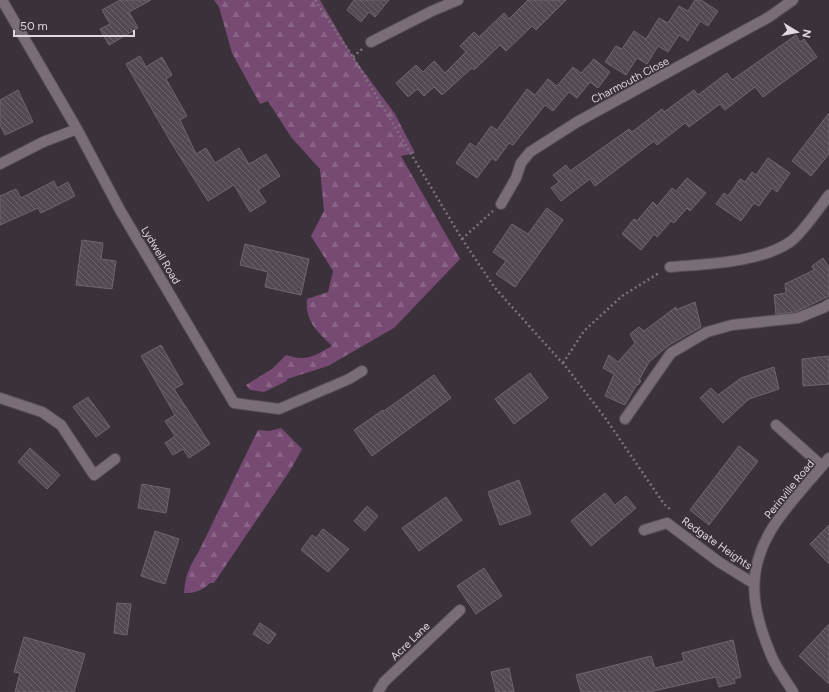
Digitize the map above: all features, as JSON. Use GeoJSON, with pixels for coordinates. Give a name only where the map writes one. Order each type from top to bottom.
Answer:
{"type":"FeatureCollection","features":[{"type":"Feature","properties":{"kind":"street","name":"Lydwell Road"},"geometry":{"type":"LineString","coordinates":[[2,0],[77,129],[120,210],[234,403],[279,409],[349,379],[362,371]]}},
{"type":"Feature","properties":{"kind":"street"},"geometry":{"type":"LineString","coordinates":[[371,42],[432,11],[458,0]]}},
{"type":"Feature","properties":{"kind":"street","name":"Charmouth Close"},"geometry":{"type":"LineString","coordinates":[[501,204],[516,178],[522,163],[530,152],[577,122],[769,17],[794,0]]}},
{"type":"Feature","properties":{"kind":"street"},"geometry":{"type":"LineString","coordinates":[[0,164],[43,142],[77,129]]}},
{"type":"Feature","properties":{"kind":"street"},"geometry":{"type":"LineString","coordinates":[[670,266],[728,262],[775,251],[791,242],[829,195]]}},
{"type":"Feature","properties":{"kind":"street"},"geometry":{"type":"LineString","coordinates":[[625,419],[671,353],[701,336],[732,325],[798,318],[829,304]]}},
{"type":"Feature","properties":{"kind":"street"},"geometry":{"type":"LineString","coordinates":[[0,398],[42,412],[61,425],[94,475],[115,459]]}},
{"type":"Feature","properties":{"kind":"street"},"geometry":{"type":"LineString","coordinates":[[776,425],[826,462]]}},
{"type":"Feature","properties":{"kind":"street","name":"Perinville Road"},"geometry":{"type":"LineString","coordinates":[[793,692],[771,656],[754,604],[753,583],[763,544],[773,527],[791,503],[826,462]]}},
{"type":"Feature","properties":{"kind":"street","name":"Redgate Heights"},"geometry":{"type":"LineString","coordinates":[[644,530],[667,523],[719,562],[753,583]]}},
{"type":"Feature","properties":{"kind":"street","name":"Acre Lane"},"geometry":{"type":"LineString","coordinates":[[378,692],[384,682],[460,610]]}},
{"type":"Feature","properties":{"kind":"path"},"geometry":{"type":"LineString","coordinates":[[315,0],[353,57],[462,239],[495,288],[563,363],[606,419],[664,504],[675,514]]}},
{"type":"Feature","properties":{"kind":"path"},"geometry":{"type":"LineString","coordinates":[[462,239],[501,204]]}},
{"type":"Feature","properties":{"kind":"path"},"geometry":{"type":"LineString","coordinates":[[563,363],[584,331],[622,296],[670,266]]}},
{"type":"Feature","properties":{"kind":"green space"},"geometry":{"type":"Polygon","coordinates":[[[214,0],[320,0],[353,57],[395,114],[415,153],[401,156],[460,259],[394,328],[328,366],[287,379],[287,381],[264,392],[250,390],[246,385],[272,369],[286,355],[305,358],[320,353],[332,346],[313,326],[307,307],[307,299],[328,292],[333,271],[311,236],[324,211],[320,169],[291,137],[268,101],[260,104],[232,53],[219,7],[214,0]]]}},
{"type":"Feature","properties":{"kind":"green space"},"geometry":{"type":"Polygon","coordinates":[[[281,428],[302,449],[291,469],[214,583],[210,583],[204,588],[192,593],[184,593],[186,577],[190,568],[258,430],[269,431],[281,428]]]}},
{"type":"Feature","properties":{"kind":"building"},"geometry":{"type":"Polygon","coordinates":[[[120,0],[151,0],[129,12],[138,28],[109,45],[100,29],[110,24],[102,10],[120,0]]]}},
{"type":"Feature","properties":{"kind":"building"},"geometry":{"type":"Polygon","coordinates":[[[354,0],[389,0],[375,17],[369,12],[361,22],[347,10],[354,0]]]}},
{"type":"Feature","properties":{"kind":"building"},"geometry":{"type":"Polygon","coordinates":[[[528,0],[566,0],[536,30],[532,26],[506,51],[500,45],[474,70],[472,68],[442,95],[434,87],[424,96],[417,89],[408,97],[396,83],[416,65],[423,72],[434,61],[445,73],[466,52],[460,46],[474,32],[479,37],[504,13],[509,19],[528,0]]]}},
{"type":"Feature","properties":{"kind":"building"},"geometry":{"type":"Polygon","coordinates":[[[695,0],[701,0],[718,11],[708,26],[700,21],[688,41],[679,35],[668,52],[658,46],[647,64],[637,58],[626,75],[605,62],[616,46],[622,49],[634,31],[646,39],[659,18],[668,23],[679,6],[688,11],[695,0]]]}},
{"type":"Feature","properties":{"kind":"building"},"geometry":{"type":"Polygon","coordinates":[[[796,35],[800,42],[804,39],[817,57],[763,97],[755,87],[725,110],[720,104],[689,127],[685,123],[657,145],[654,141],[595,186],[590,179],[561,201],[551,188],[559,182],[553,175],[566,165],[570,171],[629,129],[632,132],[662,109],[664,112],[694,90],[698,95],[727,73],[732,80],[796,35]]]}},
{"type":"Feature","properties":{"kind":"building"},"geometry":{"type":"Polygon","coordinates":[[[140,56],[146,67],[162,57],[172,75],[166,79],[187,116],[180,120],[196,154],[206,148],[215,163],[239,148],[249,164],[266,154],[280,176],[258,190],[266,202],[250,212],[234,185],[208,201],[172,144],[126,64],[140,56]]]}},
{"type":"Feature","properties":{"kind":"building"},"geometry":{"type":"Polygon","coordinates":[[[594,59],[610,72],[598,88],[590,82],[577,98],[569,92],[553,111],[545,105],[513,145],[509,143],[496,161],[492,158],[477,178],[456,163],[470,143],[476,147],[491,126],[497,130],[527,89],[535,95],[548,79],[557,86],[573,67],[581,73],[594,59]]]}},
{"type":"Feature","properties":{"kind":"building"},"geometry":{"type":"Polygon","coordinates":[[[18,90],[33,122],[5,135],[0,125],[0,100],[18,90]]]}},
{"type":"Feature","properties":{"kind":"building"},"geometry":{"type":"Polygon","coordinates":[[[829,113],[829,154],[811,176],[792,161],[829,113]]]}},
{"type":"Feature","properties":{"kind":"building"},"geometry":{"type":"Polygon","coordinates":[[[768,158],[790,173],[777,192],[772,188],[759,206],[754,203],[741,221],[716,204],[724,193],[728,196],[740,179],[745,182],[752,172],[756,175],[768,158]]]}},
{"type":"Feature","properties":{"kind":"building"},"geometry":{"type":"Polygon","coordinates":[[[687,178],[706,193],[690,211],[687,208],[674,223],[671,221],[657,237],[654,234],[641,250],[622,234],[634,219],[637,221],[653,202],[657,206],[672,188],[676,191],[687,178]]]}},
{"type":"Feature","properties":{"kind":"building"},"geometry":{"type":"Polygon","coordinates":[[[54,181],[57,188],[68,182],[75,196],[41,213],[38,208],[0,225],[0,196],[16,189],[21,198],[54,181]]]}},
{"type":"Feature","properties":{"kind":"building"},"geometry":{"type":"Polygon","coordinates":[[[547,208],[563,220],[515,287],[496,274],[506,261],[493,252],[512,224],[528,234],[547,208]]]}},
{"type":"Feature","properties":{"kind":"building"},"geometry":{"type":"Polygon","coordinates":[[[82,240],[103,243],[101,259],[116,261],[112,289],[76,285],[82,240]]]}},
{"type":"Feature","properties":{"kind":"building"},"geometry":{"type":"Polygon","coordinates":[[[245,244],[309,259],[301,295],[265,287],[268,272],[240,265],[245,244]]]}},
{"type":"Feature","properties":{"kind":"building"},"geometry":{"type":"Polygon","coordinates":[[[823,258],[829,267],[829,296],[796,312],[776,314],[774,295],[786,293],[785,284],[814,270],[812,266],[823,258]]]}},
{"type":"Feature","properties":{"kind":"building"},"geometry":{"type":"Polygon","coordinates":[[[695,302],[701,327],[669,345],[649,362],[639,380],[641,381],[638,385],[637,384],[625,405],[605,396],[614,374],[603,368],[609,355],[618,362],[635,343],[630,334],[639,327],[644,331],[676,307],[676,310],[695,302]]]}},
{"type":"Feature","properties":{"kind":"building"},"geometry":{"type":"Polygon","coordinates":[[[161,345],[183,384],[174,389],[210,444],[189,458],[183,449],[173,455],[165,443],[175,436],[165,421],[175,415],[141,356],[161,345]]]}},
{"type":"Feature","properties":{"kind":"building"},"geometry":{"type":"Polygon","coordinates":[[[829,356],[829,384],[803,386],[802,359],[829,356]]]}},
{"type":"Feature","properties":{"kind":"building"},"geometry":{"type":"Polygon","coordinates":[[[774,367],[779,389],[749,399],[723,423],[700,398],[711,388],[718,395],[741,378],[774,367]]]}},
{"type":"Feature","properties":{"kind":"building"},"geometry":{"type":"Polygon","coordinates":[[[530,373],[548,398],[514,424],[495,399],[530,373]]]}},
{"type":"Feature","properties":{"kind":"building"},"geometry":{"type":"Polygon","coordinates":[[[434,375],[451,398],[372,456],[354,430],[383,410],[384,411],[434,375]]]}},
{"type":"Feature","properties":{"kind":"building"},"geometry":{"type":"Polygon","coordinates":[[[88,397],[110,427],[96,437],[73,407],[88,397]]]}},
{"type":"Feature","properties":{"kind":"building"},"geometry":{"type":"Polygon","coordinates":[[[739,446],[758,461],[709,525],[690,510],[739,446]]]}},
{"type":"Feature","properties":{"kind":"building"},"geometry":{"type":"Polygon","coordinates":[[[30,448],[60,475],[47,489],[18,462],[30,448]]]}},
{"type":"Feature","properties":{"kind":"building"},"geometry":{"type":"Polygon","coordinates":[[[519,480],[531,514],[500,525],[488,492],[519,480]]]}},
{"type":"Feature","properties":{"kind":"building"},"geometry":{"type":"Polygon","coordinates":[[[142,484],[170,489],[166,513],[138,508],[142,484]]]}},
{"type":"Feature","properties":{"kind":"building"},"geometry":{"type":"Polygon","coordinates":[[[605,493],[615,505],[626,496],[636,508],[591,546],[571,521],[605,493]]]}},
{"type":"Feature","properties":{"kind":"building"},"geometry":{"type":"Polygon","coordinates":[[[446,497],[462,520],[419,551],[402,528],[446,497]]]}},
{"type":"Feature","properties":{"kind":"building"},"geometry":{"type":"Polygon","coordinates":[[[367,506],[378,516],[365,531],[354,521],[367,506]]]}},
{"type":"Feature","properties":{"kind":"building"},"geometry":{"type":"Polygon","coordinates":[[[829,525],[829,564],[810,544],[829,525]]]}},
{"type":"Feature","properties":{"kind":"building"},"geometry":{"type":"Polygon","coordinates":[[[323,529],[349,549],[328,572],[301,550],[312,535],[316,538],[323,529]]]}},
{"type":"Feature","properties":{"kind":"building"},"geometry":{"type":"Polygon","coordinates":[[[155,531],[179,539],[165,584],[141,576],[155,531]]]}},
{"type":"Feature","properties":{"kind":"building"},"geometry":{"type":"Polygon","coordinates":[[[484,568],[502,596],[476,614],[457,586],[484,568]]]}},
{"type":"Feature","properties":{"kind":"building"},"geometry":{"type":"Polygon","coordinates":[[[117,603],[131,604],[127,635],[114,633],[117,603]]]}},
{"type":"Feature","properties":{"kind":"building"},"geometry":{"type":"Polygon","coordinates":[[[260,623],[276,634],[269,644],[253,634],[260,623]]]}},
{"type":"Feature","properties":{"kind":"building"},"geometry":{"type":"Polygon","coordinates":[[[829,624],[829,684],[799,656],[829,624]]]}},
{"type":"Feature","properties":{"kind":"building"},"geometry":{"type":"Polygon","coordinates":[[[24,637],[85,654],[74,692],[15,692],[20,673],[14,672],[24,637]]]}},
{"type":"Feature","properties":{"kind":"building"},"geometry":{"type":"Polygon","coordinates":[[[733,640],[741,677],[734,679],[735,683],[719,687],[716,677],[649,692],[581,692],[576,675],[651,656],[655,668],[684,661],[682,653],[733,640]]]}},
{"type":"Feature","properties":{"kind":"building"},"geometry":{"type":"Polygon","coordinates":[[[509,668],[514,692],[496,692],[491,672],[509,668]]]}}]}
